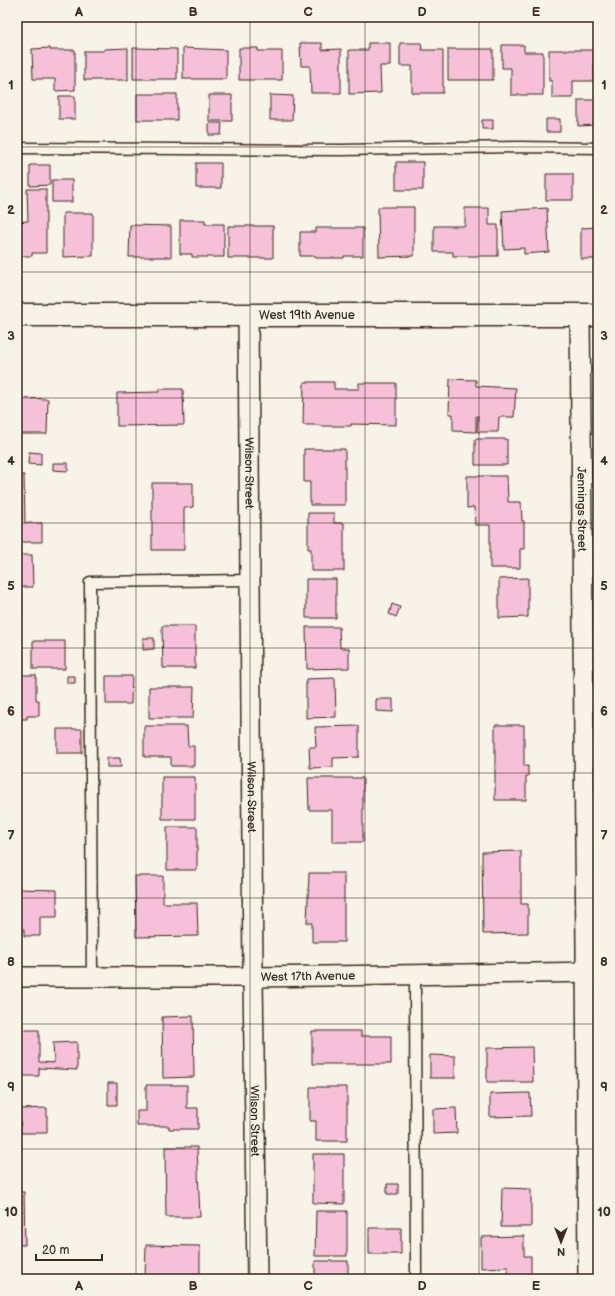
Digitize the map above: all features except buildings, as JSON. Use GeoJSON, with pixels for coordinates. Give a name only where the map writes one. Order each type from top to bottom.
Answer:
{"type":"FeatureCollection","features":[{"type":"Feature","properties":{"kind":"street","name":"West 19th Avenue"},"geometry":{"type":"LineString","coordinates":[[17,315],[589,315]]}},
{"type":"Feature","properties":{"kind":"street","name":"Wilson Street"},"geometry":{"type":"LineString","coordinates":[[248,315],[257,1279]]}},
{"type":"Feature","properties":{"kind":"street","name":"Jennings Street"},"geometry":{"type":"LineString","coordinates":[[588,1279],[592,972],[589,315]]}},
{"type":"Feature","properties":{"kind":"street","name":"West 17th Avenue"},"geometry":{"type":"LineString","coordinates":[[17,977],[253,977],[592,972]]}},
{"type":"Feature","properties":{"kind":"lane"},"geometry":{"type":"LineString","coordinates":[[17,148],[333,150],[518,147],[598,148]]}},
{"type":"Feature","properties":{"kind":"lane"},"geometry":{"type":"LineString","coordinates":[[92,977],[90,582],[250,580]]}},
{"type":"Feature","properties":{"kind":"lane"},"geometry":{"type":"LineString","coordinates":[[414,975],[416,1279]]}}]}
